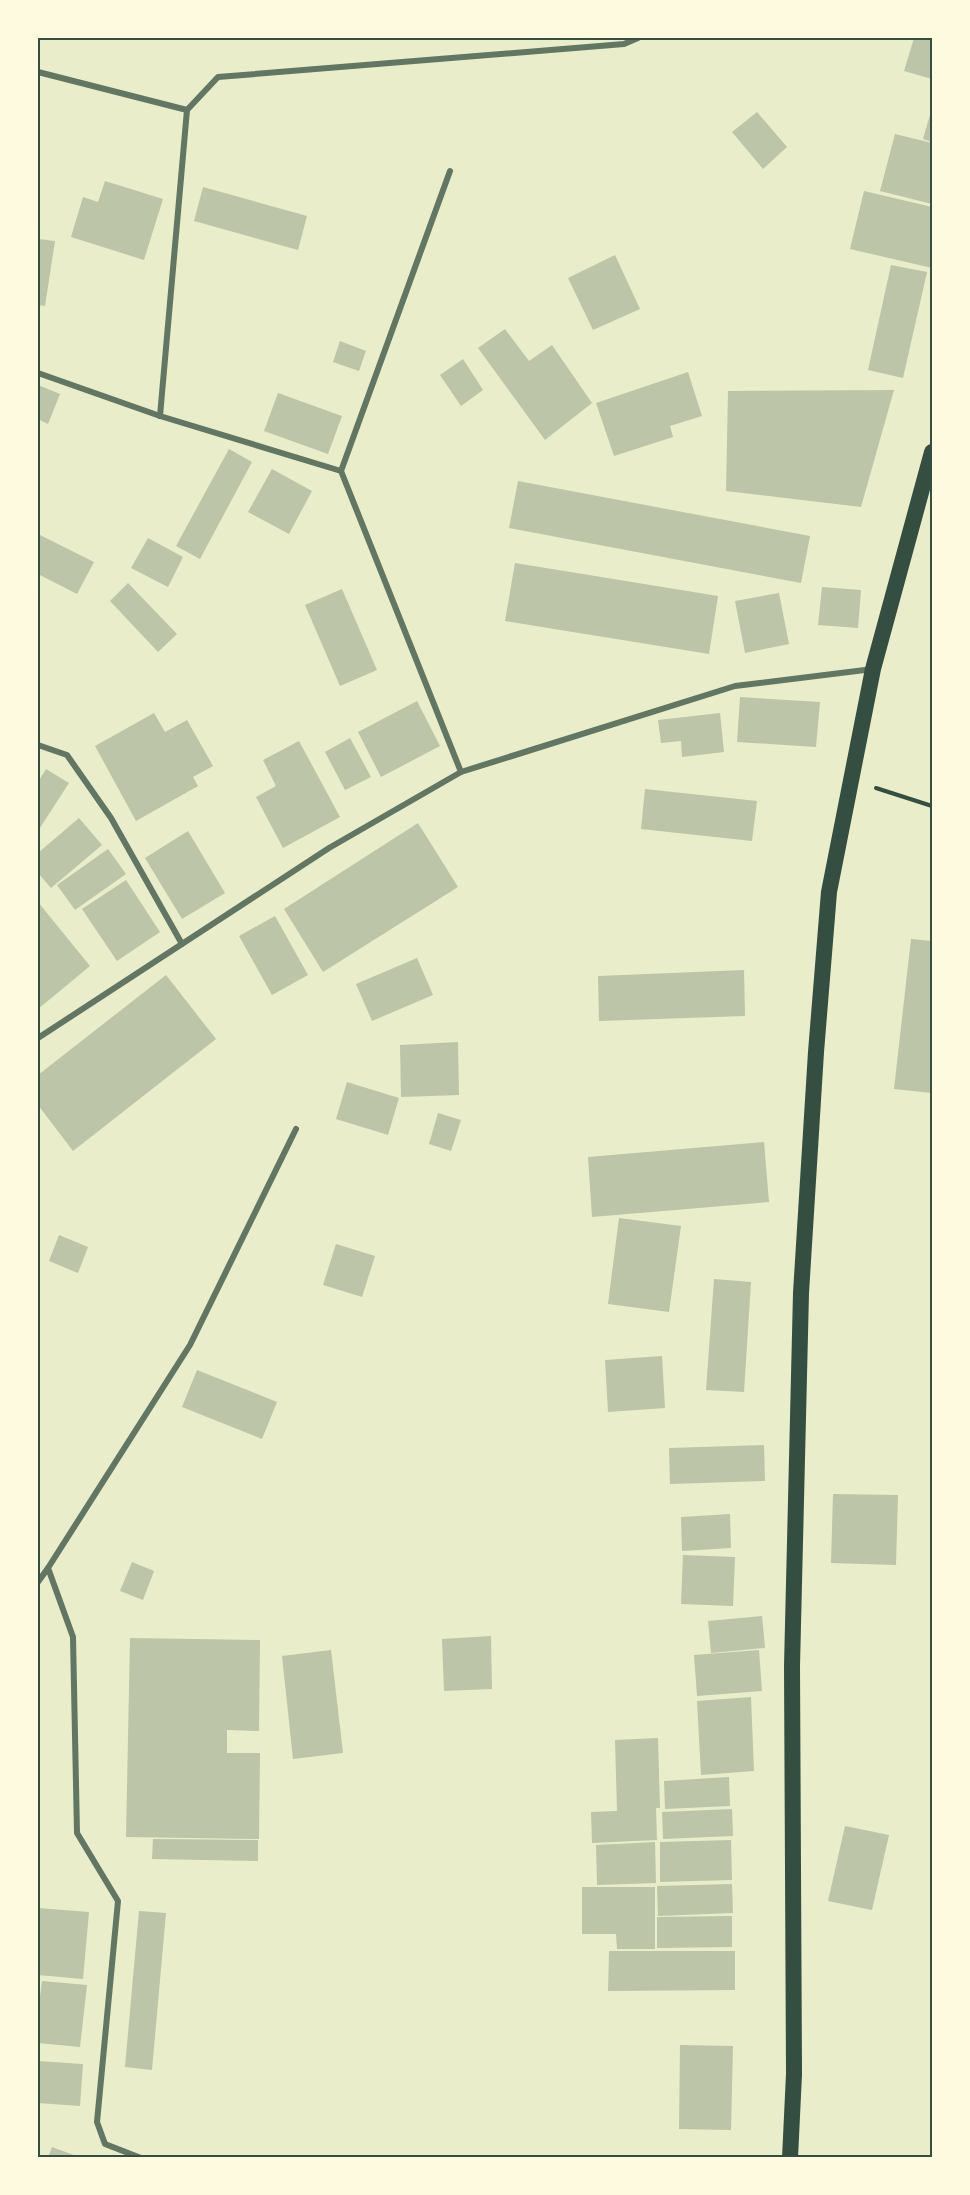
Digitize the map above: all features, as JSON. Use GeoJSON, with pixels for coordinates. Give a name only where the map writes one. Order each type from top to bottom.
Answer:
{"type":"FeatureCollection","features":[{"type":"Feature","properties":{"kind":"highway"},"geometry":{"type":"LineString","coordinates":[[790,2157],[794,2074],[792,1666],[801,1293],[816,1052],[829,892],[873,669],[933,452]]}},
{"type":"Feature","properties":{"kind":"street"},"geometry":{"type":"LineString","coordinates":[[160,416],[187,110],[218,77],[624,44],[638,38]]}},
{"type":"Feature","properties":{"kind":"street"},"geometry":{"type":"LineString","coordinates":[[38,72],[187,110]]}},
{"type":"Feature","properties":{"kind":"street"},"geometry":{"type":"LineString","coordinates":[[450,171],[340,471],[461,772]]}},
{"type":"Feature","properties":{"kind":"street"},"geometry":{"type":"LineString","coordinates":[[38,373],[160,416],[340,471]]}},
{"type":"Feature","properties":{"kind":"street"},"geometry":{"type":"LineString","coordinates":[[38,1038],[329,848],[461,772],[735,686],[873,669]]}},
{"type":"Feature","properties":{"kind":"street"},"geometry":{"type":"LineString","coordinates":[[38,745],[67,755],[111,818],[182,944]]}},
{"type":"Feature","properties":{"kind":"street"},"geometry":{"type":"LineString","coordinates":[[38,1582],[190,1345],[296,1129]]}},
{"type":"Feature","properties":{"kind":"street"},"geometry":{"type":"LineString","coordinates":[[48,1568],[73,1637],[77,1833],[118,1901],[97,2122],[105,2144],[141,2157]]}},
{"type":"Feature","properties":{"kind":"path"},"geometry":{"type":"LineString","coordinates":[[850,783],[864,785],[933,806]]}},
{"type":"Feature","properties":{"kind":"building"},"geometry":{"type":"Polygon","coordinates":[[[914,38],[932,38],[932,79],[904,71],[914,38]]]}},
{"type":"Feature","properties":{"kind":"building"},"geometry":{"type":"Polygon","coordinates":[[[932,108],[932,142],[923,139],[932,108]]]}},
{"type":"Feature","properties":{"kind":"building"},"geometry":{"type":"Polygon","coordinates":[[[757,112],[787,147],[763,169],[732,132],[757,112]]]}},
{"type":"Feature","properties":{"kind":"building"},"geometry":{"type":"Polygon","coordinates":[[[895,134],[932,143],[932,204],[880,191],[895,134]]]}},
{"type":"Feature","properties":{"kind":"building"},"geometry":{"type":"Polygon","coordinates":[[[105,181],[163,199],[144,260],[71,237],[83,197],[98,202],[105,181]]]}},
{"type":"Feature","properties":{"kind":"building"},"geometry":{"type":"Polygon","coordinates":[[[203,187],[307,216],[298,250],[194,221],[203,187]]]}},
{"type":"Feature","properties":{"kind":"building"},"geometry":{"type":"Polygon","coordinates":[[[864,191],[932,207],[932,268],[850,249],[864,191]]]}},
{"type":"Feature","properties":{"kind":"building"},"geometry":{"type":"Polygon","coordinates":[[[38,239],[55,241],[45,306],[38,305],[38,239]]]}},
{"type":"Feature","properties":{"kind":"building"},"geometry":{"type":"Polygon","coordinates":[[[615,255],[640,309],[593,330],[568,278],[615,255]]]}},
{"type":"Feature","properties":{"kind":"building"},"geometry":{"type":"Polygon","coordinates":[[[891,265],[927,272],[903,378],[868,370],[891,265]]]}},
{"type":"Feature","properties":{"kind":"building"},"geometry":{"type":"Polygon","coordinates":[[[505,329],[529,361],[552,345],[592,403],[545,440],[478,348],[505,329]]]}},
{"type":"Feature","properties":{"kind":"building"},"geometry":{"type":"Polygon","coordinates":[[[340,341],[366,351],[359,371],[333,362],[340,341]]]}},
{"type":"Feature","properties":{"kind":"building"},"geometry":{"type":"Polygon","coordinates":[[[463,359],[483,390],[461,406],[440,375],[463,359]]]}},
{"type":"Feature","properties":{"kind":"building"},"geometry":{"type":"Polygon","coordinates":[[[688,372],[702,416],[670,426],[673,437],[614,456],[596,403],[688,372]]]}},
{"type":"Feature","properties":{"kind":"building"},"geometry":{"type":"Polygon","coordinates":[[[38,385],[60,394],[48,424],[38,419],[38,385]]]}},
{"type":"Feature","properties":{"kind":"building"},"geometry":{"type":"Polygon","coordinates":[[[894,390],[861,507],[726,491],[728,391],[894,390]]]}},
{"type":"Feature","properties":{"kind":"building"},"geometry":{"type":"Polygon","coordinates":[[[278,393],[342,416],[328,454],[264,431],[278,393]]]}},
{"type":"Feature","properties":{"kind":"building"},"geometry":{"type":"Polygon","coordinates":[[[229,449],[252,462],[200,559],[176,546],[229,449]]]}},
{"type":"Feature","properties":{"kind":"building"},"geometry":{"type":"Polygon","coordinates":[[[272,469],[312,491],[289,534],[248,512],[272,469]]]}},
{"type":"Feature","properties":{"kind":"building"},"geometry":{"type":"Polygon","coordinates":[[[518,481],[810,536],[801,583],[509,528],[518,481]]]}},
{"type":"Feature","properties":{"kind":"building"},"geometry":{"type":"Polygon","coordinates":[[[38,534],[94,562],[77,594],[38,574],[38,534]]]}},
{"type":"Feature","properties":{"kind":"building"},"geometry":{"type":"Polygon","coordinates":[[[148,538],[183,557],[168,587],[131,568],[148,538]]]}},
{"type":"Feature","properties":{"kind":"building"},"geometry":{"type":"Polygon","coordinates":[[[515,563],[718,596],[709,654],[505,621],[515,563]]]}},
{"type":"Feature","properties":{"kind":"building"},"geometry":{"type":"Polygon","coordinates":[[[128,583],[177,634],[158,652],[110,601],[128,583]]]}},
{"type":"Feature","properties":{"kind":"building"},"geometry":{"type":"Polygon","coordinates":[[[822,587],[861,590],[858,628],[818,625],[822,587]]]}},
{"type":"Feature","properties":{"kind":"building"},"geometry":{"type":"Polygon","coordinates":[[[342,589],[377,670],[340,686],[305,605],[342,589]]]}},
{"type":"Feature","properties":{"kind":"building"},"geometry":{"type":"Polygon","coordinates":[[[779,593],[789,644],[745,653],[735,601],[779,593]]]}},
{"type":"Feature","properties":{"kind":"building"},"geometry":{"type":"Polygon","coordinates":[[[740,697],[820,702],[816,747],[737,742],[740,697]]]}},
{"type":"Feature","properties":{"kind":"building"},"geometry":{"type":"Polygon","coordinates":[[[417,701],[440,746],[381,777],[358,732],[417,701]]]}},
{"type":"Feature","properties":{"kind":"building"},"geometry":{"type":"Polygon","coordinates":[[[154,713],[165,732],[187,720],[213,766],[193,777],[198,786],[136,821],[95,746],[154,713]]]}},
{"type":"Feature","properties":{"kind":"building"},"geometry":{"type":"Polygon","coordinates":[[[720,713],[724,752],[682,757],[681,741],[661,743],[658,720],[720,713]]]}},
{"type":"Feature","properties":{"kind":"building"},"geometry":{"type":"Polygon","coordinates":[[[350,738],[371,777],[345,790],[325,752],[350,738]]]}},
{"type":"Feature","properties":{"kind":"building"},"geometry":{"type":"Polygon","coordinates":[[[299,741],[340,817],[283,848],[256,797],[276,786],[263,760],[299,741]]]}},
{"type":"Feature","properties":{"kind":"building"},"geometry":{"type":"Polygon","coordinates":[[[46,769],[69,783],[38,831],[38,782],[46,769]]]}},
{"type":"Feature","properties":{"kind":"building"},"geometry":{"type":"Polygon","coordinates":[[[645,789],[757,801],[752,841],[641,829],[645,789]]]}},
{"type":"Feature","properties":{"kind":"building"},"geometry":{"type":"Polygon","coordinates":[[[79,818],[102,845],[51,888],[38,873],[38,853],[79,818]]]}},
{"type":"Feature","properties":{"kind":"building"},"geometry":{"type":"Polygon","coordinates":[[[418,823],[458,887],[323,972],[284,909],[418,823]]]}},
{"type":"Feature","properties":{"kind":"building"},"geometry":{"type":"Polygon","coordinates":[[[188,831],[225,893],[182,919],[145,858],[188,831]]]}},
{"type":"Feature","properties":{"kind":"building"},"geometry":{"type":"Polygon","coordinates":[[[108,849],[126,874],[75,910],[57,885],[108,849]]]}},
{"type":"Feature","properties":{"kind":"building"},"geometry":{"type":"Polygon","coordinates":[[[126,880],[160,932],[117,961],[82,909],[126,880]]]}},
{"type":"Feature","properties":{"kind":"building"},"geometry":{"type":"Polygon","coordinates":[[[38,902],[90,966],[38,1009],[38,902]]]}},
{"type":"Feature","properties":{"kind":"building"},"geometry":{"type":"Polygon","coordinates":[[[275,916],[308,975],[272,995],[239,936],[275,916]]]}},
{"type":"Feature","properties":{"kind":"building"},"geometry":{"type":"Polygon","coordinates":[[[911,939],[932,941],[932,1093],[894,1089],[911,939]]]}},
{"type":"Feature","properties":{"kind":"building"},"geometry":{"type":"Polygon","coordinates":[[[417,958],[433,995],[372,1021],[356,984],[417,958]]]}},
{"type":"Feature","properties":{"kind":"building"},"geometry":{"type":"Polygon","coordinates":[[[744,970],[745,1016],[599,1021],[598,976],[744,970]]]}},
{"type":"Feature","properties":{"kind":"building"},"geometry":{"type":"Polygon","coordinates":[[[166,975],[216,1039],[73,1151],[38,1105],[38,1075],[166,975]]]}},
{"type":"Feature","properties":{"kind":"building"},"geometry":{"type":"Polygon","coordinates":[[[458,1042],[459,1095],[401,1097],[400,1045],[458,1042]]]}},
{"type":"Feature","properties":{"kind":"building"},"geometry":{"type":"Polygon","coordinates":[[[347,1082],[399,1098],[388,1135],[336,1119],[347,1082]]]}},
{"type":"Feature","properties":{"kind":"building"},"geometry":{"type":"Polygon","coordinates":[[[438,1113],[461,1120],[451,1151],[429,1144],[438,1113]]]}},
{"type":"Feature","properties":{"kind":"building"},"geometry":{"type":"Polygon","coordinates":[[[764,1142],[769,1202],[592,1217],[588,1157],[764,1142]]]}},
{"type":"Feature","properties":{"kind":"building"},"geometry":{"type":"Polygon","coordinates":[[[619,1218],[681,1226],[669,1312],[608,1304],[619,1218]]]}},
{"type":"Feature","properties":{"kind":"building"},"geometry":{"type":"Polygon","coordinates":[[[59,1235],[88,1247],[78,1273],[49,1261],[59,1235]]]}},
{"type":"Feature","properties":{"kind":"building"},"geometry":{"type":"Polygon","coordinates":[[[336,1244],[375,1256],[362,1297],[323,1285],[336,1244]]]}},
{"type":"Feature","properties":{"kind":"building"},"geometry":{"type":"Polygon","coordinates":[[[714,1279],[751,1282],[744,1392],[706,1390],[714,1279]]]}},
{"type":"Feature","properties":{"kind":"building"},"geometry":{"type":"Polygon","coordinates":[[[662,1356],[665,1408],[608,1412],[605,1360],[662,1356]]]}},
{"type":"Feature","properties":{"kind":"building"},"geometry":{"type":"Polygon","coordinates":[[[197,1370],[277,1402],[262,1439],[182,1407],[197,1370]]]}},
{"type":"Feature","properties":{"kind":"building"},"geometry":{"type":"Polygon","coordinates":[[[764,1445],[765,1481],[670,1484],[669,1448],[764,1445]]]}},
{"type":"Feature","properties":{"kind":"building"},"geometry":{"type":"Polygon","coordinates":[[[833,1494],[898,1495],[896,1565],[831,1563],[833,1494]]]}},
{"type":"Feature","properties":{"kind":"building"},"geometry":{"type":"Polygon","coordinates":[[[730,1514],[731,1548],[682,1551],[681,1517],[730,1514]]]}},
{"type":"Feature","properties":{"kind":"building"},"geometry":{"type":"Polygon","coordinates":[[[683,1555],[735,1557],[733,1606],[681,1604],[683,1555]]]}},
{"type":"Feature","properties":{"kind":"building"},"geometry":{"type":"Polygon","coordinates":[[[132,1562],[154,1571],[143,1600],[120,1591],[132,1562]]]}},
{"type":"Feature","properties":{"kind":"building"},"geometry":{"type":"Polygon","coordinates":[[[762,1616],[765,1648],[711,1653],[708,1621],[762,1616]]]}},
{"type":"Feature","properties":{"kind":"building"},"geometry":{"type":"Polygon","coordinates":[[[491,1636],[492,1689],[444,1691],[442,1639],[491,1636]]]}},
{"type":"Feature","properties":{"kind":"building"},"geometry":{"type":"Polygon","coordinates":[[[130,1638],[260,1640],[259,1731],[227,1730],[227,1753],[260,1753],[259,1839],[126,1837],[130,1638]]]}},
{"type":"Feature","properties":{"kind":"building"},"geometry":{"type":"Polygon","coordinates":[[[331,1650],[343,1753],[293,1759],[282,1656],[331,1650]]]}},
{"type":"Feature","properties":{"kind":"building"},"geometry":{"type":"Polygon","coordinates":[[[759,1650],[762,1691],[697,1696],[694,1655],[759,1650]]]}},
{"type":"Feature","properties":{"kind":"building"},"geometry":{"type":"Polygon","coordinates":[[[751,1697],[754,1771],[701,1775],[697,1701],[751,1697]]]}},
{"type":"Feature","properties":{"kind":"building"},"geometry":{"type":"Polygon","coordinates":[[[658,1738],[660,1808],[656,1808],[657,1840],[592,1843],[591,1812],[617,1811],[615,1740],[658,1738]]]}},
{"type":"Feature","properties":{"kind":"building"},"geometry":{"type":"Polygon","coordinates":[[[729,1777],[730,1806],[665,1809],[664,1781],[729,1777]]]}},
{"type":"Feature","properties":{"kind":"building"},"geometry":{"type":"Polygon","coordinates":[[[732,1809],[733,1836],[663,1839],[662,1812],[732,1809]]]}},
{"type":"Feature","properties":{"kind":"building"},"geometry":{"type":"Polygon","coordinates":[[[845,1826],[889,1835],[872,1910],[828,1901],[845,1826]]]}},
{"type":"Feature","properties":{"kind":"building"},"geometry":{"type":"Polygon","coordinates":[[[153,1839],[258,1840],[258,1861],[152,1859],[153,1839]]]}},
{"type":"Feature","properties":{"kind":"building"},"geometry":{"type":"Polygon","coordinates":[[[731,1840],[732,1880],[660,1882],[660,1842],[731,1840]]]}},
{"type":"Feature","properties":{"kind":"building"},"geometry":{"type":"Polygon","coordinates":[[[655,1842],[656,1883],[597,1885],[596,1845],[655,1842]]]}},
{"type":"Feature","properties":{"kind":"building"},"geometry":{"type":"Polygon","coordinates":[[[732,1884],[733,1913],[658,1916],[657,1886],[732,1884]]]}},
{"type":"Feature","properties":{"kind":"building"},"geometry":{"type":"Polygon","coordinates":[[[582,1887],[655,1887],[655,1949],[617,1949],[616,1934],[582,1934],[582,1887]]]}},
{"type":"Feature","properties":{"kind":"building"},"geometry":{"type":"Polygon","coordinates":[[[38,1908],[89,1912],[83,1979],[38,1975],[38,1908]]]}},
{"type":"Feature","properties":{"kind":"building"},"geometry":{"type":"Polygon","coordinates":[[[139,1911],[166,1913],[152,2070],[125,2067],[139,1911]]]}},
{"type":"Feature","properties":{"kind":"building"},"geometry":{"type":"Polygon","coordinates":[[[732,1916],[732,1947],[657,1948],[657,1917],[732,1916]]]}},
{"type":"Feature","properties":{"kind":"building"},"geometry":{"type":"Polygon","coordinates":[[[609,1951],[735,1951],[735,1990],[608,1991],[609,1951]]]}},
{"type":"Feature","properties":{"kind":"building"},"geometry":{"type":"Polygon","coordinates":[[[42,1981],[87,1985],[80,2047],[38,2043],[38,2013],[42,1981]]]}},
{"type":"Feature","properties":{"kind":"building"},"geometry":{"type":"Polygon","coordinates":[[[680,2045],[733,2046],[731,2130],[679,2129],[680,2045]]]}},
{"type":"Feature","properties":{"kind":"building"},"geometry":{"type":"Polygon","coordinates":[[[38,2061],[83,2064],[80,2106],[38,2103],[38,2061]]]}},
{"type":"Feature","properties":{"kind":"building"},"geometry":{"type":"Polygon","coordinates":[[[39,2113],[40,2134],[38,2134],[39,2113]]]}},
{"type":"Feature","properties":{"kind":"building"},"geometry":{"type":"Polygon","coordinates":[[[52,2147],[79,2157],[79,2158],[48,2158],[52,2147]]]}}]}
